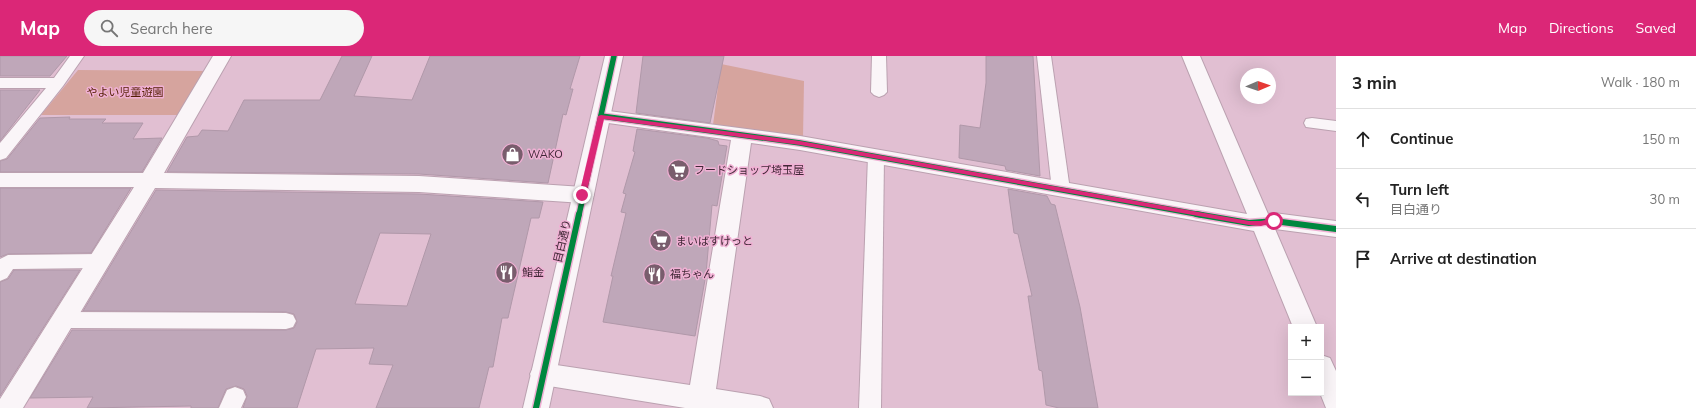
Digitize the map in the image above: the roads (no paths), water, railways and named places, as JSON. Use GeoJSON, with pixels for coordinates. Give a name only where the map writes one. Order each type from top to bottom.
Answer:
{"type":"FeatureCollection","features":[{"type":"Feature","properties":{"kind":"street"},"geometry":{"type":"LineString","coordinates":[[10,408],[149,180],[222,56]]}},
{"type":"Feature","properties":{"kind":"street","name":"目白通り"},"geometry":{"type":"LineString","coordinates":[[536,408],[614,56]]}},
{"type":"Feature","properties":{"kind":"street"},"geometry":{"type":"LineString","coordinates":[[1191,56],[1304,324]]}},
{"type":"Feature","properties":{"kind":"street"},"geometry":{"type":"LineString","coordinates":[[601,116],[800,143],[1249,223],[1274,221],[1336,229]]}},
{"type":"Feature","properties":{"kind":"street"},"geometry":{"type":"LineString","coordinates":[[701,400],[742,135]]}},
{"type":"Feature","properties":{"kind":"street"},"geometry":{"type":"LineString","coordinates":[[0,180],[149,180],[419,184],[582,195]]}},
{"type":"Feature","properties":{"kind":"street"},"geometry":{"type":"LineString","coordinates":[[1324,373],[1336,401]]}},
{"type":"Feature","properties":{"kind":"street"},"geometry":{"type":"LineString","coordinates":[[543,374],[575,378],[701,400],[760,408]]}},
{"type":"Feature","properties":{"kind":"lane"},"geometry":{"type":"LineString","coordinates":[[0,154],[78,56]]}},
{"type":"Feature","properties":{"kind":"lane"},"geometry":{"type":"LineString","coordinates":[[879,92],[880,56]]}},
{"type":"Feature","properties":{"kind":"lane"},"geometry":{"type":"LineString","coordinates":[[1044,56],[1061,190]]}},
{"type":"Feature","properties":{"kind":"lane"},"geometry":{"type":"LineString","coordinates":[[0,83],[58,82]]}},
{"type":"Feature","properties":{"kind":"lane"},"geometry":{"type":"LineString","coordinates":[[1312,123],[1336,126]]}},
{"type":"Feature","properties":{"kind":"lane"},"geometry":{"type":"LineString","coordinates":[[870,408],[876,156]]}},
{"type":"Feature","properties":{"kind":"lane"},"geometry":{"type":"LineString","coordinates":[[0,273],[8,262],[100,261]]}},
{"type":"Feature","properties":{"kind":"lane"},"geometry":{"type":"LineString","coordinates":[[64,320],[286,321]]}},
{"type":"Feature","properties":{"kind":"place","name":"WAKO"},"geometry":{"type":"Point","coordinates":[512,154]}},
{"type":"Feature","properties":{"kind":"place","name":"フードショップ埼玉屋"},"geometry":{"type":"Point","coordinates":[678,170]}},
{"type":"Feature","properties":{"kind":"place","name":"まいばすけっと"},"geometry":{"type":"Point","coordinates":[660,241]}},
{"type":"Feature","properties":{"kind":"place","name":"鮨金"},"geometry":{"type":"Point","coordinates":[507,272]}},
{"type":"Feature","properties":{"kind":"place","name":"福ちゃん"},"geometry":{"type":"Point","coordinates":[654,274]}},
{"type":"Feature","properties":{"kind":"park label","name":"やよい児童遊園"},"geometry":{"type":"Point","coordinates":[125,92]}}]}
